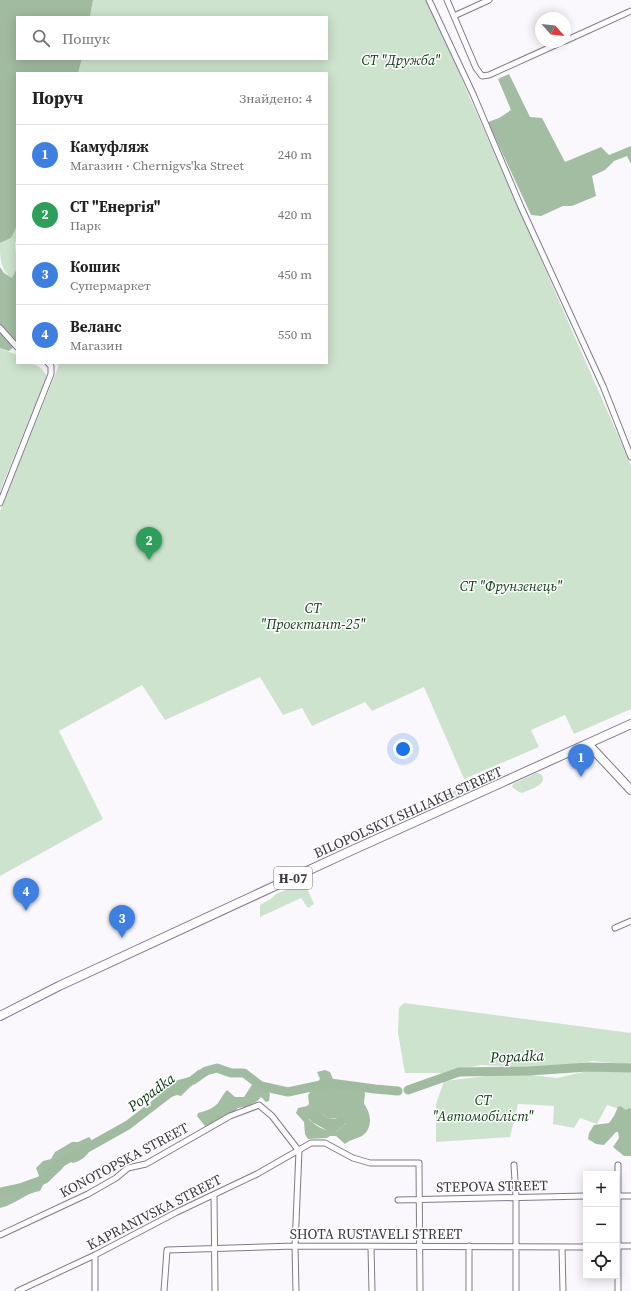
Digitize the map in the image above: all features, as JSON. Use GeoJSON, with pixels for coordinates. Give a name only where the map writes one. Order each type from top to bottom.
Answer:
{"type":"FeatureCollection","features":[{"type":"Feature","properties":{"kind":"main road","name":"BILOPOLSKYI SHLIAKH STREET"},"geometry":{"type":"LineString","coordinates":[[0,1016],[59,986],[346,853],[631,724]]}},
{"type":"Feature","properties":{"kind":"main road"},"geometry":{"type":"LineString","coordinates":[[588,744],[631,790]]}},
{"type":"Feature","properties":{"kind":"street"},"geometry":{"type":"LineString","coordinates":[[429,0],[473,94],[524,214],[603,386],[631,456]]}},
{"type":"Feature","properties":{"kind":"street"},"geometry":{"type":"LineString","coordinates":[[447,0],[476,68],[482,76],[489,75],[549,48]]}},
{"type":"Feature","properties":{"kind":"street"},"geometry":{"type":"LineString","coordinates":[[454,16],[489,0]]}},
{"type":"Feature","properties":{"kind":"street"},"geometry":{"type":"LineString","coordinates":[[571,38],[631,11]]}},
{"type":"Feature","properties":{"kind":"street"},"geometry":{"type":"LineString","coordinates":[[0,328],[16,346]]}},
{"type":"Feature","properties":{"kind":"street"},"geometry":{"type":"LineString","coordinates":[[0,503],[51,374],[51,366],[49,364]]}},
{"type":"Feature","properties":{"kind":"street"},"geometry":{"type":"LineString","coordinates":[[615,928],[631,921]]}},
{"type":"Feature","properties":{"kind":"street","name":"KONOTOPSKA STREET"},"geometry":{"type":"LineString","coordinates":[[0,1235],[88,1194],[116,1178],[128,1168],[146,1164],[230,1116],[259,1105],[272,1116],[299,1151]]}},
{"type":"Feature","properties":{"kind":"street","name":"KAPRANIVSKA STREET"},"geometry":{"type":"LineString","coordinates":[[21,1290],[95,1255],[177,1212],[257,1174],[311,1143],[324,1143],[353,1158],[370,1163],[419,1163],[419,1199]]}},
{"type":"Feature","properties":{"kind":"street"},"geometry":{"type":"LineString","coordinates":[[296,1291],[295,1246],[299,1151]]}},
{"type":"Feature","properties":{"kind":"street"},"geometry":{"type":"LineString","coordinates":[[514,1165],[516,1197],[516,1291]]}},
{"type":"Feature","properties":{"kind":"street"},"geometry":{"type":"LineString","coordinates":[[618,1165],[618,1171]]}},
{"type":"Feature","properties":{"kind":"street"},"geometry":{"type":"LineString","coordinates":[[214,1195],[215,1291]]}},
{"type":"Feature","properties":{"kind":"street","name":"STEPOVA STREET"},"geometry":{"type":"LineString","coordinates":[[398,1200],[583,1196]]}},
{"type":"Feature","properties":{"kind":"street"},"geometry":{"type":"LineString","coordinates":[[619,1196],[631,1196]]}},
{"type":"Feature","properties":{"kind":"street"},"geometry":{"type":"LineString","coordinates":[[419,1199],[418,1247],[420,1291]]}},
{"type":"Feature","properties":{"kind":"street"},"geometry":{"type":"LineString","coordinates":[[616,1243],[617,1207]]}},
{"type":"Feature","properties":{"kind":"street","name":"SHOTA RUSTAVELI STREET"},"geometry":{"type":"LineString","coordinates":[[164,1291],[167,1250],[295,1246],[583,1246]]}},
{"type":"Feature","properties":{"kind":"street"},"geometry":{"type":"LineString","coordinates":[[469,1246],[469,1291]]}},
{"type":"Feature","properties":{"kind":"street"},"geometry":{"type":"LineString","coordinates":[[562,1246],[563,1291]]}},
{"type":"Feature","properties":{"kind":"street"},"geometry":{"type":"LineString","coordinates":[[619,1246],[631,1246]]}},
{"type":"Feature","properties":{"kind":"street"},"geometry":{"type":"LineString","coordinates":[[371,1247],[372,1291]]}},
{"type":"Feature","properties":{"kind":"street"},"geometry":{"type":"LineString","coordinates":[[95,1255],[95,1291]]}},
{"type":"Feature","properties":{"kind":"street"},"geometry":{"type":"LineString","coordinates":[[617,1279],[618,1291]]}},
{"type":"Feature","properties":{"kind":"green space"},"geometry":{"type":"Polygon","coordinates":[[[93,0],[427,0],[631,465],[631,709],[574,734],[565,715],[531,730],[539,747],[464,779],[424,687],[372,711],[365,702],[312,726],[302,708],[283,715],[260,677],[165,720],[142,685],[59,731],[103,819],[0,876],[0,511],[59,365],[58,364],[328,364],[328,72],[78,72],[82,60],[328,60],[328,16],[90,16],[93,0]]]}},
{"type":"Feature","properties":{"kind":"green space"},"geometry":{"type":"Polygon","coordinates":[[[16,228],[16,270],[12,279],[3,268],[0,255],[0,243],[11,238],[16,228]]]}},
{"type":"Feature","properties":{"kind":"green space"},"geometry":{"type":"Polygon","coordinates":[[[0,348],[16,355],[16,364],[34,364],[41,368],[47,376],[0,491],[0,348]]]}},
{"type":"Feature","properties":{"kind":"green space"},"geometry":{"type":"Polygon","coordinates":[[[536,773],[542,775],[543,781],[535,787],[522,793],[512,787],[513,784],[536,773]]]}},
{"type":"Feature","properties":{"kind":"green space"},"geometry":{"type":"Polygon","coordinates":[[[469,784],[474,787],[474,791],[452,801],[446,798],[445,795],[469,784]]]}},
{"type":"Feature","properties":{"kind":"green space"},"geometry":{"type":"Polygon","coordinates":[[[304,882],[314,904],[308,908],[301,898],[260,917],[260,905],[276,894],[304,882]]]}},
{"type":"Feature","properties":{"kind":"green space"},"geometry":{"type":"Polygon","coordinates":[[[404,1003],[631,1033],[631,1065],[592,1061],[557,1067],[533,1068],[481,1065],[443,1073],[405,1073],[398,1033],[399,1008],[404,1003]]]}},
{"type":"Feature","properties":{"kind":"green space","name":"СТ \"Автомобіліст\""},"geometry":{"type":"Polygon","coordinates":[[[631,1070],[631,1138],[626,1111],[607,1105],[597,1124],[580,1118],[574,1128],[553,1124],[554,1106],[518,1104],[510,1137],[436,1142],[436,1104],[444,1081],[513,1073],[557,1078],[588,1071],[631,1070]]]}},
{"type":"Feature","properties":{"kind":"shaded area"},"geometry":{"type":"Polygon","coordinates":[[[0,0],[93,0],[90,16],[16,16],[16,60],[82,60],[78,72],[16,72],[16,228],[11,238],[0,243],[0,0]]]}},
{"type":"Feature","properties":{"kind":"shaded area"},"geometry":{"type":"Polygon","coordinates":[[[509,74],[530,117],[542,118],[565,162],[601,147],[609,155],[631,146],[631,164],[627,156],[614,161],[605,170],[592,176],[596,196],[572,206],[563,206],[541,216],[531,215],[488,122],[499,118],[511,110],[498,79],[509,74]]]}},
{"type":"Feature","properties":{"kind":"shaded area"},"geometry":{"type":"Polygon","coordinates":[[[0,267],[4,273],[12,278],[16,270],[16,345],[9,351],[0,348],[0,267]]]}},
{"type":"Feature","properties":{"kind":"shaded area"},"geometry":{"type":"Polygon","coordinates":[[[206,1069],[207,1072],[201,1080],[193,1084],[181,1096],[177,1095],[168,1098],[160,1095],[145,1101],[142,1100],[145,1092],[149,1093],[170,1082],[190,1077],[198,1070],[206,1069]]]}},
{"type":"Feature","properties":{"kind":"shaded area"},"geometry":{"type":"Polygon","coordinates":[[[325,1070],[330,1072],[336,1086],[339,1087],[362,1085],[365,1094],[364,1103],[368,1110],[370,1122],[365,1134],[345,1144],[336,1136],[308,1139],[305,1134],[304,1122],[296,1113],[298,1108],[309,1104],[308,1095],[320,1079],[317,1072],[325,1070]],[[321,1113],[309,1119],[321,1128],[333,1132],[336,1132],[346,1123],[335,1118],[329,1119],[321,1113]]]}},
{"type":"Feature","properties":{"kind":"shaded area"},"geometry":{"type":"Polygon","coordinates":[[[255,1080],[263,1085],[270,1094],[269,1101],[266,1102],[261,1097],[246,1108],[238,1108],[234,1112],[223,1116],[219,1121],[205,1126],[197,1116],[198,1113],[214,1107],[227,1090],[235,1097],[244,1097],[255,1080]]]}},
{"type":"Feature","properties":{"kind":"shaded area"},"geometry":{"type":"Polygon","coordinates":[[[620,1106],[626,1110],[629,1108],[631,1109],[631,1156],[624,1156],[613,1147],[619,1138],[618,1132],[616,1132],[604,1145],[596,1144],[588,1139],[589,1133],[594,1125],[609,1123],[620,1106]]]}},
{"type":"Feature","properties":{"kind":"shaded area"},"geometry":{"type":"Polygon","coordinates":[[[316,1111],[329,1119],[343,1118],[346,1123],[336,1132],[329,1132],[310,1120],[308,1116],[310,1112],[316,1111]]]}},
{"type":"Feature","properties":{"kind":"shaded area"},"geometry":{"type":"Polygon","coordinates":[[[89,1137],[91,1139],[91,1147],[81,1160],[73,1163],[71,1162],[71,1156],[64,1158],[62,1169],[43,1185],[40,1191],[0,1208],[0,1196],[28,1187],[32,1184],[33,1180],[39,1176],[36,1168],[43,1161],[51,1159],[55,1152],[72,1142],[78,1142],[89,1137]]]}},
{"type":"Feature","properties":{"kind":"waterway","name":"Popadka"},"geometry":{"type":"LineString","coordinates":[[408,1090],[459,1072],[529,1071],[588,1067],[631,1068]]}},
{"type":"Feature","properties":{"kind":"waterway","name":"Popadka"},"geometry":{"type":"LineString","coordinates":[[0,1192],[20,1188],[45,1179],[62,1162],[128,1125],[176,1088],[193,1080],[206,1071],[217,1068],[231,1073],[244,1073],[261,1086],[288,1092],[330,1083],[398,1091]]}},
{"type":"Feature","properties":{"kind":"place","name":"СТ \"Енергія\""},"geometry":{"type":"Point","coordinates":[149,560]}},
{"type":"Feature","properties":{"kind":"place","name":"Камуфляж"},"geometry":{"type":"Point","coordinates":[581,777]}},
{"type":"Feature","properties":{"kind":"place","name":"Веланс"},"geometry":{"type":"Point","coordinates":[26,911]}},
{"type":"Feature","properties":{"kind":"place","name":"Кошик"},"geometry":{"type":"Point","coordinates":[122,938]}},
{"type":"Feature","properties":{"kind":"park label","name":"СТ \"Дружба\""},"geometry":{"type":"Point","coordinates":[401,60]}},
{"type":"Feature","properties":{"kind":"park label","name":"СТ \"Фрунзенець\""},"geometry":{"type":"Point","coordinates":[511,586]}},
{"type":"Feature","properties":{"kind":"park label","name":"СТ \"Проектант-25\""},"geometry":{"type":"Point","coordinates":[313,616]}}]}
